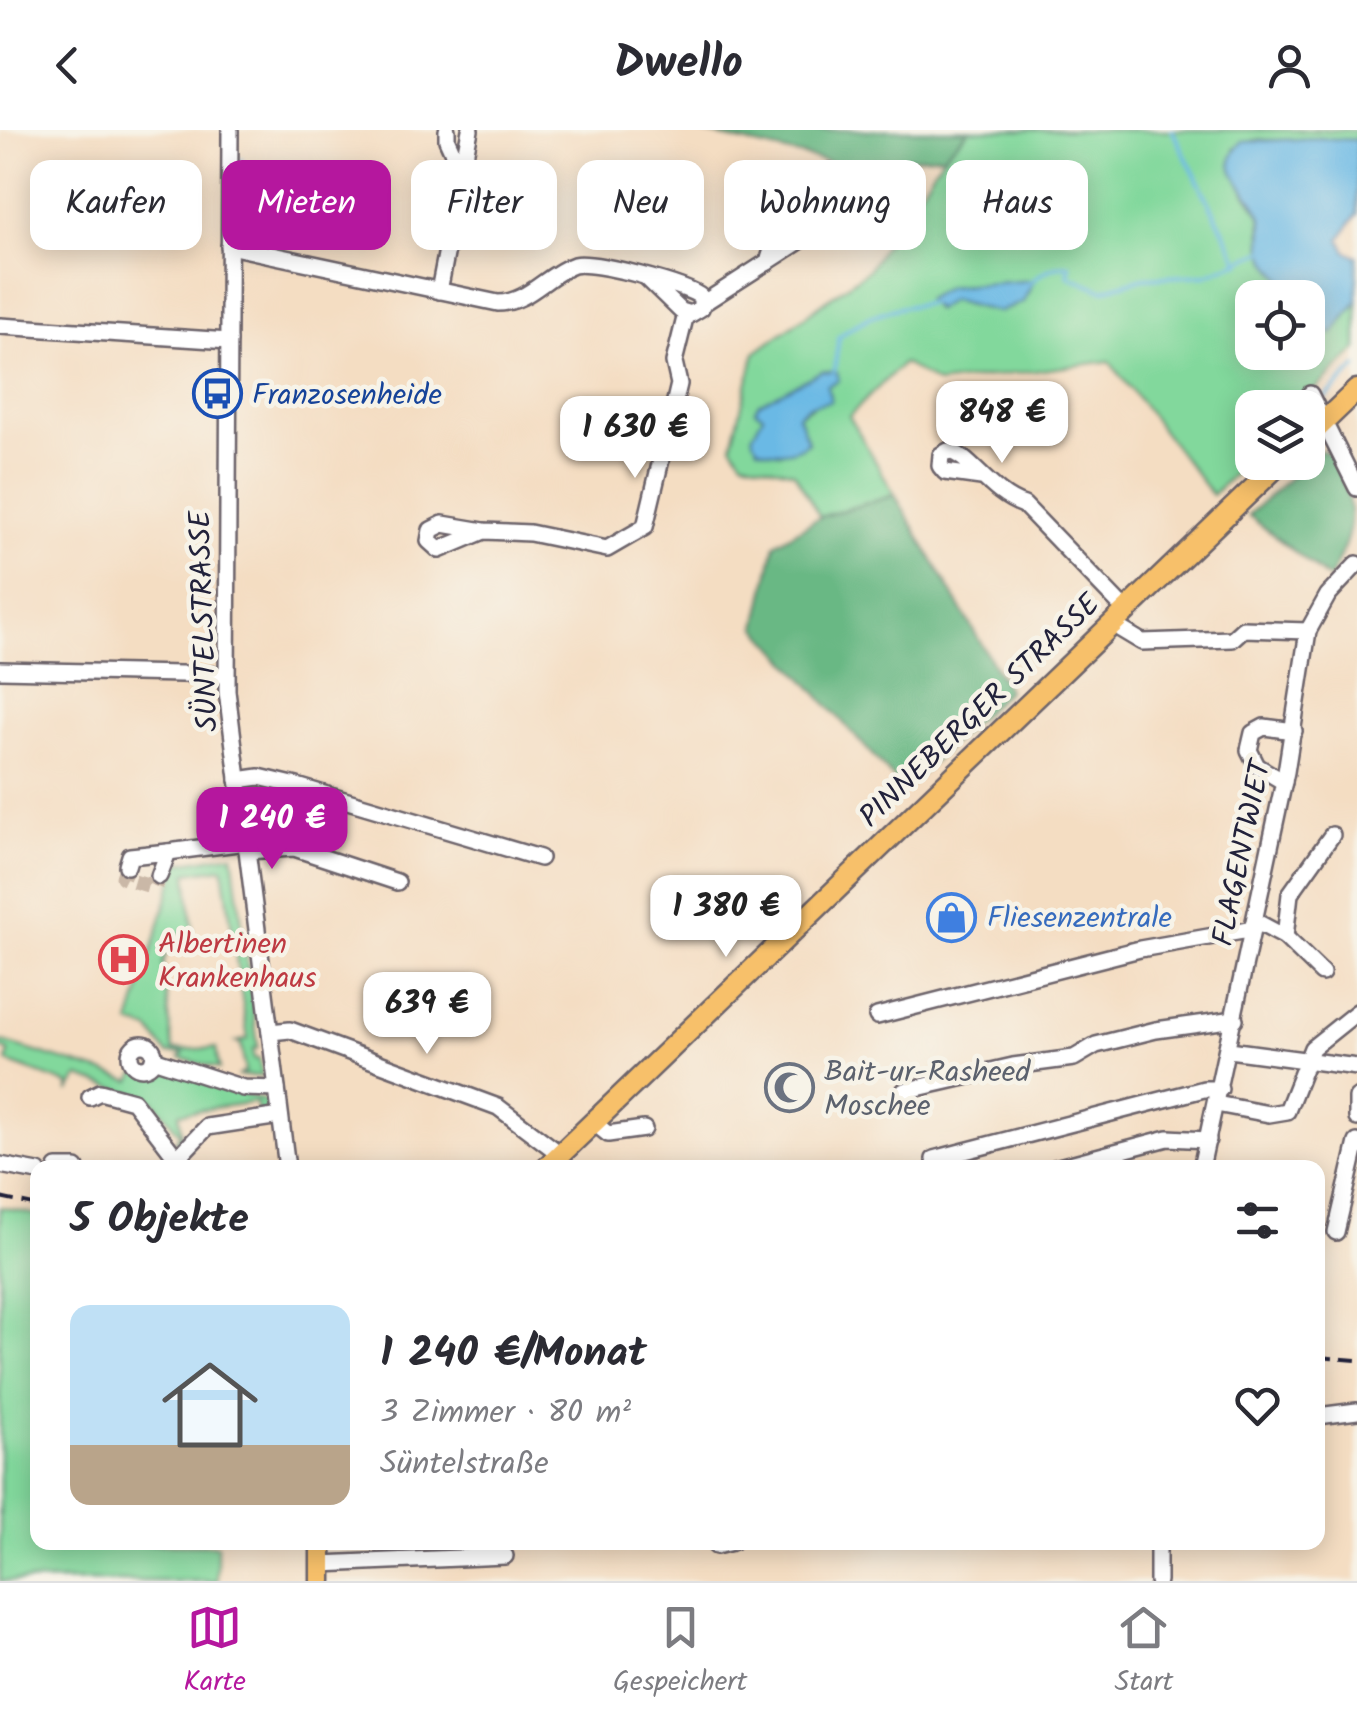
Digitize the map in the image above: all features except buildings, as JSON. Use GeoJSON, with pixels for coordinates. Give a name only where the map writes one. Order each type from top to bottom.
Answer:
{"type":"FeatureCollection","features":[{"type":"Feature","properties":{"kind":"main road"},"geometry":{"type":"LineString","coordinates":[[1325,420],[1357,390]]}},
{"type":"Feature","properties":{"kind":"main road","name":"PINNEBERGER STRASSE"},"geometry":{"type":"LineString","coordinates":[[554,1160],[1262,480]]}},
{"type":"Feature","properties":{"kind":"street","name":"SÜNTELSTRASSE"},"geometry":{"type":"LineString","coordinates":[[230,130],[230,160]]}},
{"type":"Feature","properties":{"kind":"street"},"geometry":{"type":"LineString","coordinates":[[447,130],[456,160]]}},
{"type":"Feature","properties":{"kind":"street"},"geometry":{"type":"LineString","coordinates":[[464,160],[470,130]]}},
{"type":"Feature","properties":{"kind":"street","name":"SÜNTELSTRASSE"},"geometry":{"type":"LineString","coordinates":[[229,250],[226,675],[286,1160]]}},
{"type":"Feature","properties":{"kind":"street"},"geometry":{"type":"LineString","coordinates":[[248,250],[508,303],[579,264],[692,290],[702,304]]}},
{"type":"Feature","properties":{"kind":"street"},"geometry":{"type":"LineString","coordinates":[[439,291],[447,250]]}},
{"type":"Feature","properties":{"kind":"street"},"geometry":{"type":"LineString","coordinates":[[768,262],[772,250]]}},
{"type":"Feature","properties":{"kind":"street"},"geometry":{"type":"LineString","coordinates":[[647,278],[686,314],[695,313],[702,304],[787,250]]}},
{"type":"Feature","properties":{"kind":"street"},"geometry":{"type":"LineString","coordinates":[[484,531],[530,533],[606,549],[645,527],[676,402],[680,381],[674,362],[686,314]]}},
{"type":"Feature","properties":{"kind":"street"},"geometry":{"type":"LineString","coordinates":[[0,326],[229,342]]}},
{"type":"Feature","properties":{"kind":"street"},"geometry":{"type":"LineString","coordinates":[[1325,444],[1357,488]]}},
{"type":"Feature","properties":{"kind":"street"},"geometry":{"type":"LineString","coordinates":[[981,478],[1005,500],[1024,504],[1142,642],[1232,639],[1243,628],[1308,630]]}},
{"type":"Feature","properties":{"kind":"street","name":"FLAGENTWIET"},"geometry":{"type":"LineString","coordinates":[[1206,1160],[1294,730],[1308,630],[1328,595],[1357,564]]}},
{"type":"Feature","properties":{"kind":"street"},"geometry":{"type":"LineString","coordinates":[[0,670],[226,675]]}},
{"type":"Feature","properties":{"kind":"street"},"geometry":{"type":"LineString","coordinates":[[1284,782],[1257,766],[1249,750],[1253,733],[1264,727],[1294,730]]}},
{"type":"Feature","properties":{"kind":"street"},"geometry":{"type":"LineString","coordinates":[[238,780],[259,777],[297,786],[540,858]]}},
{"type":"Feature","properties":{"kind":"street"},"geometry":{"type":"LineString","coordinates":[[1285,937],[1290,894],[1332,834]]}},
{"type":"Feature","properties":{"kind":"street"},"geometry":{"type":"LineString","coordinates":[[127,866],[130,856],[246,846],[294,848],[397,882]]}},
{"type":"Feature","properties":{"kind":"street"},"geometry":{"type":"LineString","coordinates":[[160,876],[168,852]]}},
{"type":"Feature","properties":{"kind":"street"},"geometry":{"type":"LineString","coordinates":[[877,1016],[1140,949],[1255,925],[1285,937],[1322,973]]}},
{"type":"Feature","properties":{"kind":"street"},"geometry":{"type":"LineString","coordinates":[[934,1160],[1204,1089],[1269,1114],[1287,1111],[1316,1042],[1357,1012]]}},
{"type":"Feature","properties":{"kind":"street"},"geometry":{"type":"LineString","coordinates":[[904,1091],[1014,1066],[1074,1058],[1096,1044],[1156,1030],[1235,1020]]}},
{"type":"Feature","properties":{"kind":"street"},"geometry":{"type":"LineString","coordinates":[[270,1032],[290,1030],[498,1107],[552,1160]]}},
{"type":"Feature","properties":{"kind":"street"},"geometry":{"type":"LineString","coordinates":[[1229,1050],[1357,1066]]}},
{"type":"Feature","properties":{"kind":"street"},"geometry":{"type":"LineString","coordinates":[[153,1060],[243,1088],[277,1089]]}},
{"type":"Feature","properties":{"kind":"street"},"geometry":{"type":"LineString","coordinates":[[90,1097],[100,1092],[134,1101],[171,1160]]}},
{"type":"Feature","properties":{"kind":"street"},"geometry":{"type":"LineString","coordinates":[[1357,1098],[1357,1118]]}},
{"type":"Feature","properties":{"kind":"street"},"geometry":{"type":"LineString","coordinates":[[174,1160],[213,1125],[280,1116]]}},
{"type":"Feature","properties":{"kind":"street"},"geometry":{"type":"LineString","coordinates":[[594,1122],[608,1134],[644,1130]]}},
{"type":"Feature","properties":{"kind":"street"},"geometry":{"type":"LineString","coordinates":[[1085,1160],[1168,1138],[1208,1140]]}},
{"type":"Feature","properties":{"kind":"street"},"geometry":{"type":"LineString","coordinates":[[1336,1232],[1357,1142]]}},
{"type":"Feature","properties":{"kind":"street"},"geometry":{"type":"LineString","coordinates":[[0,1164],[30,1170]]}},
{"type":"Feature","properties":{"kind":"street"},"geometry":{"type":"LineString","coordinates":[[1325,1415],[1357,1410]]}},
{"type":"Feature","properties":{"kind":"street"},"geometry":{"type":"LineString","coordinates":[[1158,1550],[1158,1581]]}},
{"type":"Feature","properties":{"kind":"street"},"geometry":{"type":"LineString","coordinates":[[321,1562],[505,1556]]}},
{"type":"Feature","properties":{"kind":"green space"},"geometry":{"type":"Polygon","coordinates":[[[692,130],[969,130],[944,155],[820,160],[692,130]]]}},
{"type":"Feature","properties":{"kind":"green space"},"geometry":{"type":"Polygon","coordinates":[[[969,130],[1357,130],[1357,140],[1255,140],[1234,149],[1245,193],[1261,215],[1262,244],[1284,280],[1235,280],[1235,370],[1325,370],[1325,331],[1333,334],[1357,301],[1357,350],[1314,390],[1235,390],[1235,473],[1212,495],[1109,361],[938,384],[903,363],[849,416],[895,495],[820,517],[794,472],[743,460],[732,445],[755,353],[868,270],[881,250],[926,250],[926,182],[944,155],[969,130]],[[1033,281],[947,287],[927,299],[935,310],[950,300],[998,310],[1009,308],[1026,295],[1033,281]],[[817,377],[758,404],[756,410],[763,415],[756,429],[780,453],[808,443],[798,415],[830,395],[826,390],[831,383],[817,377]]]}},
{"type":"Feature","properties":{"kind":"green space"},"geometry":{"type":"Polygon","coordinates":[[[1325,452],[1333,455],[1350,506],[1350,519],[1345,545],[1329,579],[1248,515],[1287,480],[1325,480],[1325,452]]]}},
{"type":"Feature","properties":{"kind":"green space"},"geometry":{"type":"Polygon","coordinates":[[[895,495],[1008,690],[904,790],[757,627],[775,544],[820,517],[895,495]]]}},
{"type":"Feature","properties":{"kind":"green space"},"geometry":{"type":"Polygon","coordinates":[[[233,854],[258,1048],[253,1049],[254,1059],[259,1059],[262,1076],[237,1076],[245,1072],[241,1044],[236,1042],[248,1039],[223,868],[187,873],[193,931],[179,933],[177,949],[167,950],[163,964],[173,1050],[216,1048],[219,1069],[180,1058],[184,1053],[168,1054],[150,1030],[130,1024],[178,863],[233,854]]]}},
{"type":"Feature","properties":{"kind":"green space"},"geometry":{"type":"Polygon","coordinates":[[[0,1041],[132,1081],[135,1073],[163,1068],[266,1101],[267,1111],[258,1112],[256,1102],[179,1113],[182,1138],[174,1143],[180,1134],[153,1100],[145,1106],[137,1095],[79,1077],[68,1092],[70,1085],[7,1062],[9,1051],[0,1048],[0,1041]]]}},
{"type":"Feature","properties":{"kind":"green space"},"geometry":{"type":"Polygon","coordinates":[[[0,1207],[30,1213],[30,1550],[217,1550],[217,1581],[0,1581],[0,1207]]]}},
{"type":"Feature","properties":{"kind":"water"},"geometry":{"type":"Polygon","coordinates":[[[1357,140],[1357,214],[1340,239],[1346,251],[1357,256],[1357,301],[1333,334],[1325,331],[1325,280],[1282,280],[1269,262],[1263,249],[1262,217],[1233,171],[1234,152],[1242,142],[1357,140]]]}},
{"type":"Feature","properties":{"kind":"water"},"geometry":{"type":"Polygon","coordinates":[[[1034,280],[1023,302],[998,312],[950,300],[936,310],[926,299],[947,287],[1034,280]]]}},
{"type":"Feature","properties":{"kind":"water"},"geometry":{"type":"Polygon","coordinates":[[[822,371],[837,372],[839,380],[827,386],[831,401],[808,406],[798,415],[808,442],[784,452],[758,448],[752,436],[763,415],[755,410],[758,404],[822,371]]]}},
{"type":"Feature","properties":{"kind":"waterway"},"geometry":{"type":"LineString","coordinates":[[1172,130],[1240,263]]}},
{"type":"Feature","properties":{"kind":"waterway"},"geometry":{"type":"LineString","coordinates":[[1030,283],[1048,270],[1070,265],[1068,276],[1103,290],[1144,278],[1206,275],[1267,250]]}},
{"type":"Feature","properties":{"kind":"waterway"},"geometry":{"type":"LineString","coordinates":[[834,371],[839,337],[850,329],[882,312],[930,303]]}},
{"type":"Feature","properties":{"kind":"waterway"},"geometry":{"type":"LineString","coordinates":[[1326,397],[1357,367]]}},
{"type":"Feature","properties":{"kind":"tunnel"},"geometry":{"type":"LineString","coordinates":[[127,866],[123,877],[127,879],[155,887],[159,876]]}},
{"type":"Feature","properties":{"kind":"railway"},"geometry":{"type":"LineString","coordinates":[[0,1198],[30,1204]]}},
{"type":"Feature","properties":{"kind":"railway"},"geometry":{"type":"LineString","coordinates":[[1325,1358],[1357,1360]]}},
{"type":"Feature","properties":{"kind":"place","name":"Franzosenheide"},"geometry":{"type":"Point","coordinates":[217,394]}},
{"type":"Feature","properties":{"kind":"place","name":"Fliesenzentrale"},"geometry":{"type":"Point","coordinates":[952,917]}},
{"type":"Feature","properties":{"kind":"place","name":"Albertinen Krankenhaus"},"geometry":{"type":"Point","coordinates":[123,960]}},
{"type":"Feature","properties":{"kind":"place","name":"Bait-ur-Rasheed Moschee"},"geometry":{"type":"Point","coordinates":[789,1088]}}]}
